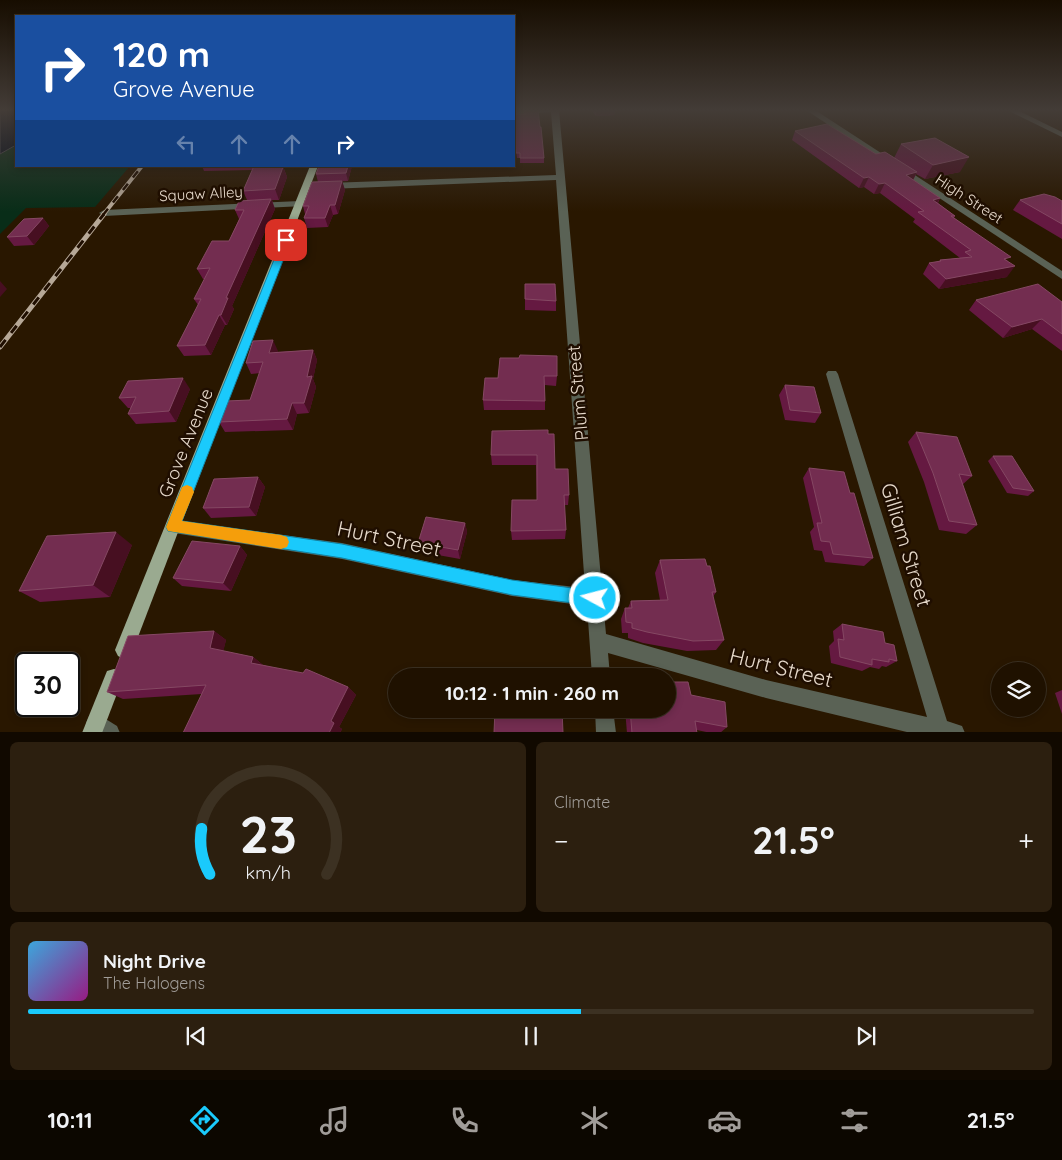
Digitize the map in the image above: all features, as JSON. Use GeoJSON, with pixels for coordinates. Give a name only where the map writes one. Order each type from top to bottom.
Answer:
{"type":"FeatureCollection","features":[{"type":"Feature","properties":{"kind":"main road","name":"Grove Avenue"},"geometry":{"type":"LineString","coordinates":[[99,729],[173,527],[314,167]]}},
{"type":"Feature","properties":{"kind":"street","name":"Plum Street"},"geometry":{"type":"LineString","coordinates":[[558,144],[600,668]]}},
{"type":"Feature","properties":{"kind":"street","name":"High Street"},"geometry":{"type":"LineString","coordinates":[[862,144],[1062,276]]}},
{"type":"Feature","properties":{"kind":"street"},"geometry":{"type":"LineString","coordinates":[[305,187],[561,177]]}},
{"type":"Feature","properties":{"kind":"street","name":"Squaw Alley"},"geometry":{"type":"LineString","coordinates":[[104,213],[300,204]]}},
{"type":"Feature","properties":{"kind":"street","name":"Gilliam Street"},"geometry":{"type":"LineString","coordinates":[[832,374],[948,731]]}},
{"type":"Feature","properties":{"kind":"street","name":"Hurt Street"},"geometry":{"type":"LineString","coordinates":[[173,527],[342,551],[512,588],[595,598]]}},
{"type":"Feature","properties":{"kind":"street","name":"Hurt Street"},"geometry":{"type":"LineString","coordinates":[[598,641],[766,689],[948,731]]}},
{"type":"Feature","properties":{"kind":"street"},"geometry":{"type":"LineString","coordinates":[[605,718],[606,732]]}},
{"type":"Feature","properties":{"kind":"green space"},"geometry":{"type":"Polygon","coordinates":[[[15,146],[15,167],[129,167],[95,207],[26,208],[0,234],[0,154],[15,146]]]}},
{"type":"Feature","properties":{"kind":"water"},"geometry":{"type":"Polygon","coordinates":[[[0,144],[15,144],[15,146],[0,154],[0,144]]]}},
{"type":"Feature","properties":{"kind":"building"},"geometry":{"type":"Polygon","coordinates":[[[515,144],[543,144],[544,158],[520,158],[520,153],[516,153],[515,144]]]}},
{"type":"Feature","properties":{"kind":"building"},"geometry":{"type":"Polygon","coordinates":[[[814,144],[860,144],[876,154],[885,152],[917,172],[906,175],[940,198],[933,200],[955,216],[951,216],[1011,257],[1004,259],[1015,266],[946,279],[929,263],[972,257],[965,252],[971,250],[918,212],[924,211],[885,183],[879,184],[869,177],[864,178],[814,144]]]}},
{"type":"Feature","properties":{"kind":"building"},"geometry":{"type":"Polygon","coordinates":[[[901,144],[946,144],[969,157],[933,165],[901,144]]]}},
{"type":"Feature","properties":{"kind":"building"},"geometry":{"type":"Polygon","coordinates":[[[254,167],[283,167],[275,189],[243,191],[254,167]]]}},
{"type":"Feature","properties":{"kind":"building"},"geometry":{"type":"Polygon","coordinates":[[[319,167],[348,167],[346,173],[316,174],[319,167]]]}},
{"type":"Feature","properties":{"kind":"building"},"geometry":{"type":"Polygon","coordinates":[[[342,181],[335,205],[330,205],[325,218],[304,218],[309,206],[303,206],[312,182],[342,181]]]}},
{"type":"Feature","properties":{"kind":"building"},"geometry":{"type":"Polygon","coordinates":[[[1044,194],[1062,201],[1062,224],[1020,200],[1044,194]]]}},
{"type":"Feature","properties":{"kind":"building"},"geometry":{"type":"Polygon","coordinates":[[[271,199],[226,298],[228,298],[221,315],[219,315],[205,345],[177,346],[201,299],[194,299],[210,268],[197,269],[212,241],[229,241],[244,210],[235,210],[239,201],[271,199]]]}},
{"type":"Feature","properties":{"kind":"building"},"geometry":{"type":"Polygon","coordinates":[[[43,218],[27,236],[7,237],[24,219],[43,218]]]}},
{"type":"Feature","properties":{"kind":"building"},"geometry":{"type":"Polygon","coordinates":[[[525,284],[555,284],[556,301],[525,299],[525,284]]]}},
{"type":"Feature","properties":{"kind":"building"},"geometry":{"type":"Polygon","coordinates":[[[1038,284],[1062,302],[1062,334],[1042,319],[1012,327],[976,300],[1038,284]]]}},
{"type":"Feature","properties":{"kind":"building"},"geometry":{"type":"Polygon","coordinates":[[[273,340],[269,353],[313,350],[307,377],[312,376],[304,403],[292,403],[287,419],[219,422],[226,401],[250,400],[263,362],[246,363],[253,341],[273,340]]]}},
{"type":"Feature","properties":{"kind":"building"},"geometry":{"type":"Polygon","coordinates":[[[520,355],[557,356],[557,376],[544,376],[545,401],[483,400],[485,378],[498,378],[500,358],[519,358],[520,355]]]}},
{"type":"Feature","properties":{"kind":"building"},"geometry":{"type":"Polygon","coordinates":[[[183,378],[169,411],[128,414],[136,397],[119,398],[128,381],[183,378]]]}},
{"type":"Feature","properties":{"kind":"building"},"geometry":{"type":"Polygon","coordinates":[[[785,385],[814,387],[821,413],[790,410],[785,385]]]}},
{"type":"Feature","properties":{"kind":"building"},"geometry":{"type":"Polygon","coordinates":[[[548,430],[548,434],[554,434],[555,469],[568,469],[569,495],[564,495],[566,530],[511,531],[512,500],[537,500],[537,455],[491,455],[492,431],[548,430]]]}},
{"type":"Feature","properties":{"kind":"building"},"geometry":{"type":"Polygon","coordinates":[[[916,432],[957,437],[972,476],[959,474],[977,525],[949,521],[933,473],[916,432]]]}},
{"type":"Feature","properties":{"kind":"building"},"geometry":{"type":"Polygon","coordinates":[[[993,456],[1012,456],[1034,491],[1013,488],[993,456]]]}},
{"type":"Feature","properties":{"kind":"building"},"geometry":{"type":"Polygon","coordinates":[[[809,468],[844,472],[850,493],[854,493],[873,558],[833,554],[830,542],[821,541],[817,523],[822,523],[809,468]]]}},
{"type":"Feature","properties":{"kind":"building"},"geometry":{"type":"Polygon","coordinates":[[[258,477],[249,507],[203,508],[214,479],[258,477]]]}},
{"type":"Feature","properties":{"kind":"building"},"geometry":{"type":"Polygon","coordinates":[[[426,517],[465,523],[458,550],[418,543],[426,517]]]}},
{"type":"Feature","properties":{"kind":"building"},"geometry":{"type":"Polygon","coordinates":[[[116,532],[93,585],[19,591],[47,536],[116,532]]]}},
{"type":"Feature","properties":{"kind":"building"},"geometry":{"type":"Polygon","coordinates":[[[192,541],[240,546],[223,583],[173,578],[192,541]]]}},
{"type":"Feature","properties":{"kind":"building"},"geometry":{"type":"Polygon","coordinates":[[[705,559],[707,566],[710,566],[716,592],[712,592],[724,640],[693,641],[632,628],[632,623],[626,622],[625,608],[632,608],[631,601],[668,600],[660,560],[705,559]]]}},
{"type":"Feature","properties":{"kind":"building"},"geometry":{"type":"Polygon","coordinates":[[[842,624],[883,632],[885,643],[894,645],[897,661],[889,659],[889,662],[872,659],[872,665],[840,657],[838,639],[844,640],[842,624]]]}},
{"type":"Feature","properties":{"kind":"building"},"geometry":{"type":"Polygon","coordinates":[[[214,631],[210,648],[253,657],[251,663],[303,673],[306,669],[348,687],[331,721],[334,723],[330,732],[183,732],[206,685],[107,692],[128,636],[214,631]]]}},
{"type":"Feature","properties":{"kind":"building"},"geometry":{"type":"Polygon","coordinates":[[[676,682],[688,682],[691,695],[725,702],[727,727],[695,721],[697,732],[632,732],[631,718],[676,718],[676,682]]]}},
{"type":"Feature","properties":{"kind":"building"},"geometry":{"type":"Polygon","coordinates":[[[495,718],[562,718],[563,732],[494,732],[495,718]]]}},
{"type":"Feature","properties":{"kind":"railway"},"geometry":{"type":"LineString","coordinates":[[103,215],[141,167]]}},
{"type":"Feature","properties":{"kind":"railway"},"geometry":{"type":"LineString","coordinates":[[0,347],[104,214]]}},
{"type":"Feature","properties":{"kind":"slow traffic"},"geometry":{"type":"LineString","coordinates":[[187,492],[173,527],[281,542]]}},
{"type":"Feature","properties":{"kind":"route"},"geometry":{"type":"LineString","coordinates":[[286,240],[173,527],[342,551],[512,588],[595,598]]}}]}
